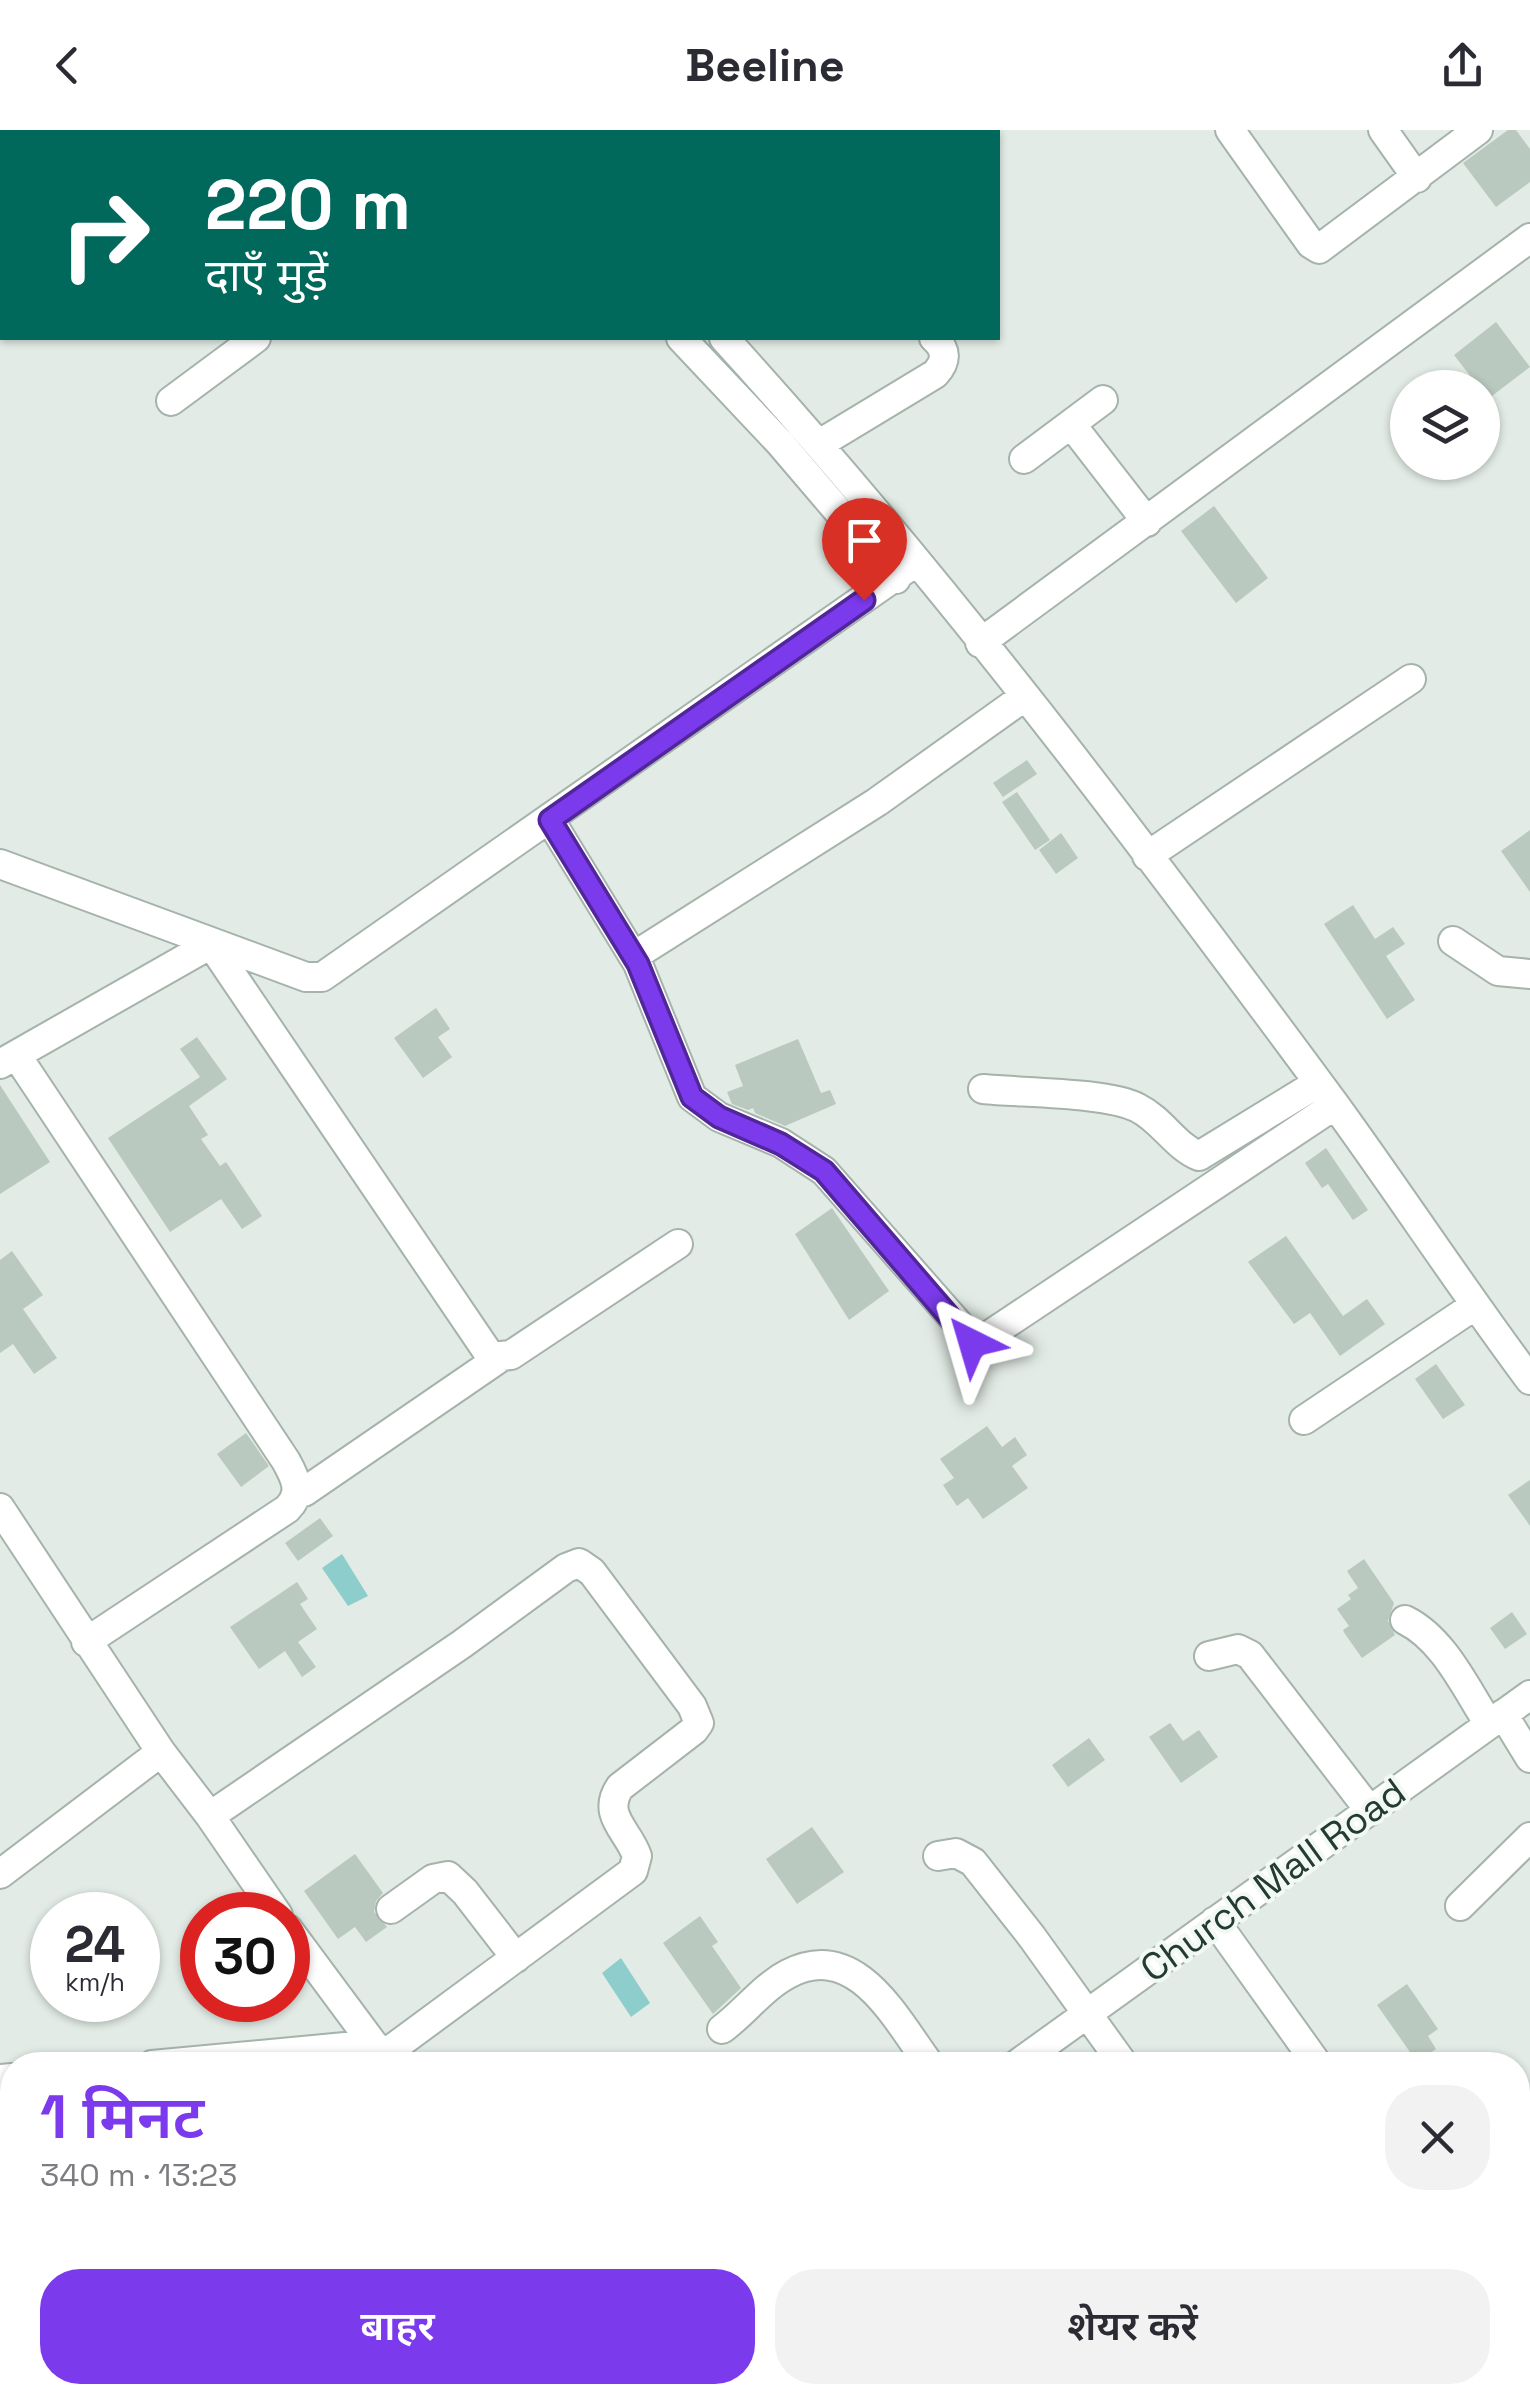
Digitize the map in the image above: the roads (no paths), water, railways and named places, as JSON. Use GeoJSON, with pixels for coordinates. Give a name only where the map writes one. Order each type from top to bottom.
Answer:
{"type":"FeatureCollection","features":[{"type":"Feature","properties":{"kind":"street"},"geometry":{"type":"LineString","coordinates":[[1230,130],[1311,244],[1319,249],[1478,130]]}},
{"type":"Feature","properties":{"kind":"street"},"geometry":{"type":"LineString","coordinates":[[1383,130],[1416,178]]}},
{"type":"Feature","properties":{"kind":"street"},"geometry":{"type":"LineString","coordinates":[[980,643],[1530,238]]}},
{"type":"Feature","properties":{"kind":"street"},"geometry":{"type":"LineString","coordinates":[[171,401],[249,340]]}},
{"type":"Feature","properties":{"kind":"street"},"geometry":{"type":"LineString","coordinates":[[682,340],[980,643],[1326,1094],[1530,1380]]}},
{"type":"Feature","properties":{"kind":"street"},"geometry":{"type":"LineString","coordinates":[[726,340],[820,444],[906,570]]}},
{"type":"Feature","properties":{"kind":"street"},"geometry":{"type":"LineString","coordinates":[[820,444],[935,374],[945,359],[936,340]]}},
{"type":"Feature","properties":{"kind":"street"},"geometry":{"type":"LineString","coordinates":[[1024,459],[1103,400]]}},
{"type":"Feature","properties":{"kind":"street"},"geometry":{"type":"LineString","coordinates":[[1071,424],[1147,522]]}},
{"type":"Feature","properties":{"kind":"street"},"geometry":{"type":"LineString","coordinates":[[0,864],[211,944],[306,977],[322,977],[906,570]]}},
{"type":"Feature","properties":{"kind":"street"},"geometry":{"type":"LineString","coordinates":[[1147,856],[1411,680]]}},
{"type":"Feature","properties":{"kind":"street"},"geometry":{"type":"LineString","coordinates":[[634,956],[877,802],[1024,698]]}},
{"type":"Feature","properties":{"kind":"street"},"geometry":{"type":"LineString","coordinates":[[550,820],[634,956],[692,1097],[719,1117],[781,1144],[824,1171],[976,1344],[1326,1094]]}},
{"type":"Feature","properties":{"kind":"street"},"geometry":{"type":"LineString","coordinates":[[1453,941],[1498,971],[1530,974]]}},
{"type":"Feature","properties":{"kind":"street"},"geometry":{"type":"LineString","coordinates":[[86,1642],[287,1509],[297,1496],[298,1487],[286,1461],[9,1060],[211,944]]}},
{"type":"Feature","properties":{"kind":"street"},"geometry":{"type":"LineString","coordinates":[[211,944],[483,1351],[498,1360]]}},
{"type":"Feature","properties":{"kind":"street"},"geometry":{"type":"LineString","coordinates":[[983,1089],[1131,1104],[1156,1119],[1188,1152],[1199,1156],[1326,1094]]}},
{"type":"Feature","properties":{"kind":"street"},"geometry":{"type":"LineString","coordinates":[[304,1492],[678,1244]]}},
{"type":"Feature","properties":{"kind":"street"},"geometry":{"type":"LineString","coordinates":[[1304,1420],[1474,1306]]}},
{"type":"Feature","properties":{"kind":"street"},"geometry":{"type":"LineString","coordinates":[[0,1508],[160,1752],[262,1892]]}},
{"type":"Feature","properties":{"kind":"street"},"geometry":{"type":"LineString","coordinates":[[210,1816],[566,1568],[584,1565],[692,1706],[699,1723],[613,1796],[612,1812],[637,1856],[634,1871],[388,2052]]}},
{"type":"Feature","properties":{"kind":"street"},"geometry":{"type":"LineString","coordinates":[[1405,1620],[1424,1630],[1435,1642],[1530,1758]]}},
{"type":"Feature","properties":{"kind":"street"},"geometry":{"type":"LineString","coordinates":[[1209,1656],[1238,1649],[1250,1655],[1370,1810]]}},
{"type":"Feature","properties":{"kind":"street","name":"Church Mall Road"},"geometry":{"type":"LineString","coordinates":[[1034,2052],[1530,1696]]}},
{"type":"Feature","properties":{"kind":"street"},"geometry":{"type":"LineString","coordinates":[[0,1874],[160,1752]]}},
{"type":"Feature","properties":{"kind":"street"},"geometry":{"type":"LineString","coordinates":[[1460,1906],[1530,1837]]}},
{"type":"Feature","properties":{"kind":"street"},"geometry":{"type":"LineString","coordinates":[[938,1856],[956,1853],[973,1862],[1115,2052]]}},
{"type":"Feature","properties":{"kind":"street"},"geometry":{"type":"LineString","coordinates":[[391,1909],[433,1879],[448,1876],[516,1958]]}},
{"type":"Feature","properties":{"kind":"street"},"geometry":{"type":"LineString","coordinates":[[1215,1921],[1309,2052]]}},
{"type":"Feature","properties":{"kind":"street"},"geometry":{"type":"LineString","coordinates":[[310,1958],[382,2052]]}},
{"type":"Feature","properties":{"kind":"street"},"geometry":{"type":"LineString","coordinates":[[722,2029],[788,1974],[818,1965],[836,1967],[848,1969],[869,1984],[920,2052]]}},
{"type":"Feature","properties":{"kind":"water"},"geometry":{"type":"Polygon","coordinates":[[[342,1554],[368,1596],[348,1606],[322,1568],[342,1554]]]}},
{"type":"Feature","properties":{"kind":"water"},"geometry":{"type":"Polygon","coordinates":[[[621,1958],[650,2003],[631,2017],[602,1973],[621,1958]]]}}]}
